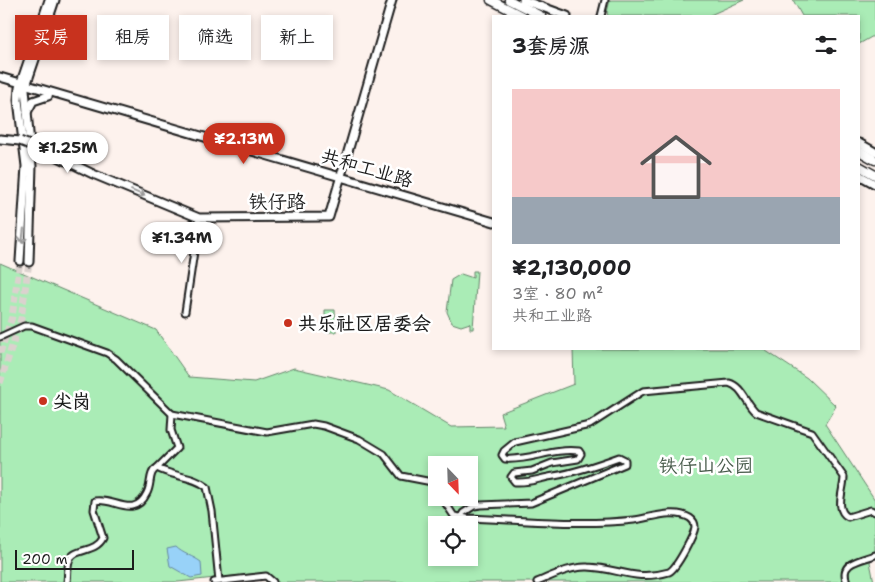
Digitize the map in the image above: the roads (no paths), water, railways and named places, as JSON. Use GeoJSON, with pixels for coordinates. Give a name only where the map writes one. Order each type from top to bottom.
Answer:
{"type":"FeatureCollection","features":[{"type":"Feature","properties":{"kind":"main road"},"geometry":{"type":"LineString","coordinates":[[491,0],[520,15]]}},
{"type":"Feature","properties":{"kind":"main road"},"geometry":{"type":"LineString","coordinates":[[509,0],[539,15]]}},
{"type":"Feature","properties":{"kind":"main road"},"geometry":{"type":"LineString","coordinates":[[860,152],[875,160]]}},
{"type":"Feature","properties":{"kind":"main road"},"geometry":{"type":"LineString","coordinates":[[860,167],[875,175]]}},
{"type":"Feature","properties":{"kind":"street"},"geometry":{"type":"LineString","coordinates":[[30,262],[32,166],[23,86],[49,0]]}},
{"type":"Feature","properties":{"kind":"street"},"geometry":{"type":"LineString","coordinates":[[20,261],[25,220],[26,166],[18,100],[55,0]]}},
{"type":"Feature","properties":{"kind":"street"},"geometry":{"type":"LineString","coordinates":[[340,179],[392,0]]}},
{"type":"Feature","properties":{"kind":"street"},"geometry":{"type":"LineString","coordinates":[[523,0],[564,15]]}},
{"type":"Feature","properties":{"kind":"street"},"geometry":{"type":"LineString","coordinates":[[601,15],[605,0]]}},
{"type":"Feature","properties":{"kind":"street","name":"共和工业路"},"geometry":{"type":"LineString","coordinates":[[0,77],[48,96],[492,221]]}},
{"type":"Feature","properties":{"kind":"street","name":"共和工业路"},"geometry":{"type":"LineString","coordinates":[[0,82],[23,86],[492,225]]}},
{"type":"Feature","properties":{"kind":"street"},"geometry":{"type":"LineString","coordinates":[[27,114],[33,101],[48,96]]}},
{"type":"Feature","properties":{"kind":"street","name":"铁仔路"},"geometry":{"type":"LineString","coordinates":[[0,139],[20,141],[199,218],[329,217],[340,179]]}},
{"type":"Feature","properties":{"kind":"street"},"geometry":{"type":"LineString","coordinates":[[860,144],[875,152]]}},
{"type":"Feature","properties":{"kind":"street"},"geometry":{"type":"LineString","coordinates":[[860,176],[875,184]]}},
{"type":"Feature","properties":{"kind":"street"},"geometry":{"type":"LineString","coordinates":[[186,312],[199,218]]}},
{"type":"Feature","properties":{"kind":"street"},"geometry":{"type":"LineString","coordinates":[[0,337],[24,326],[32,326],[107,353],[133,378],[149,389],[172,414],[267,432],[313,424],[324,426],[359,439],[384,454],[401,476],[428,481]]}},
{"type":"Feature","properties":{"kind":"street"},"geometry":{"type":"LineString","coordinates":[[463,515],[474,506],[531,503],[621,468],[625,460],[619,457],[575,473],[552,476],[536,482],[512,481],[511,477],[514,473],[532,471],[552,463],[578,459],[581,454],[579,451],[558,450],[522,458],[505,459],[502,455],[510,445],[556,431],[579,428],[598,419],[643,391],[732,383],[738,387],[749,406],[756,412],[812,432],[844,477],[840,499],[844,515],[848,517],[871,510],[875,512]]}},
{"type":"Feature","properties":{"kind":"street"},"geometry":{"type":"LineString","coordinates":[[67,582],[69,561],[72,556],[94,549],[103,538],[94,510],[95,501],[106,500],[122,507],[138,503],[149,491],[151,475],[177,448],[171,430],[172,414]]}},
{"type":"Feature","properties":{"kind":"street"},"geometry":{"type":"LineString","coordinates":[[157,468],[166,474],[202,482],[207,486],[212,511],[219,582]]}},
{"type":"Feature","properties":{"kind":"street"},"geometry":{"type":"LineString","coordinates":[[447,506],[454,516],[576,522],[634,520],[681,514],[691,518],[695,524],[695,530],[680,561],[676,568],[669,572],[644,578],[634,578],[588,567],[574,569],[537,582]]}},
{"type":"Feature","properties":{"kind":"street"},"geometry":{"type":"LineString","coordinates":[[847,582],[844,572],[846,567],[851,563],[875,555]]}},
{"type":"Feature","properties":{"kind":"street"},"geometry":{"type":"LineString","coordinates":[[214,582],[266,576],[273,582]]}},
{"type":"Feature","properties":{"kind":"water"},"geometry":{"type":"Polygon","coordinates":[[[176,547],[201,562],[202,576],[191,578],[170,566],[167,549],[176,547]]]}},
{"type":"Feature","properties":{"kind":"tunnel"},"geometry":{"type":"LineString","coordinates":[[0,353],[12,317],[20,261]]}},
{"type":"Feature","properties":{"kind":"tunnel"},"geometry":{"type":"LineString","coordinates":[[0,383],[21,319],[29,262]]}},
{"type":"Feature","properties":{"kind":"place","name":"共乐社区居委会"},"geometry":{"type":"Point","coordinates":[288,323]}},
{"type":"Feature","properties":{"kind":"place","name":"尖岗"},"geometry":{"type":"Point","coordinates":[43,401]}},
{"type":"Feature","properties":{"kind":"park label","name":"铁仔山公园"},"geometry":{"type":"Point","coordinates":[706,465]}}]}
